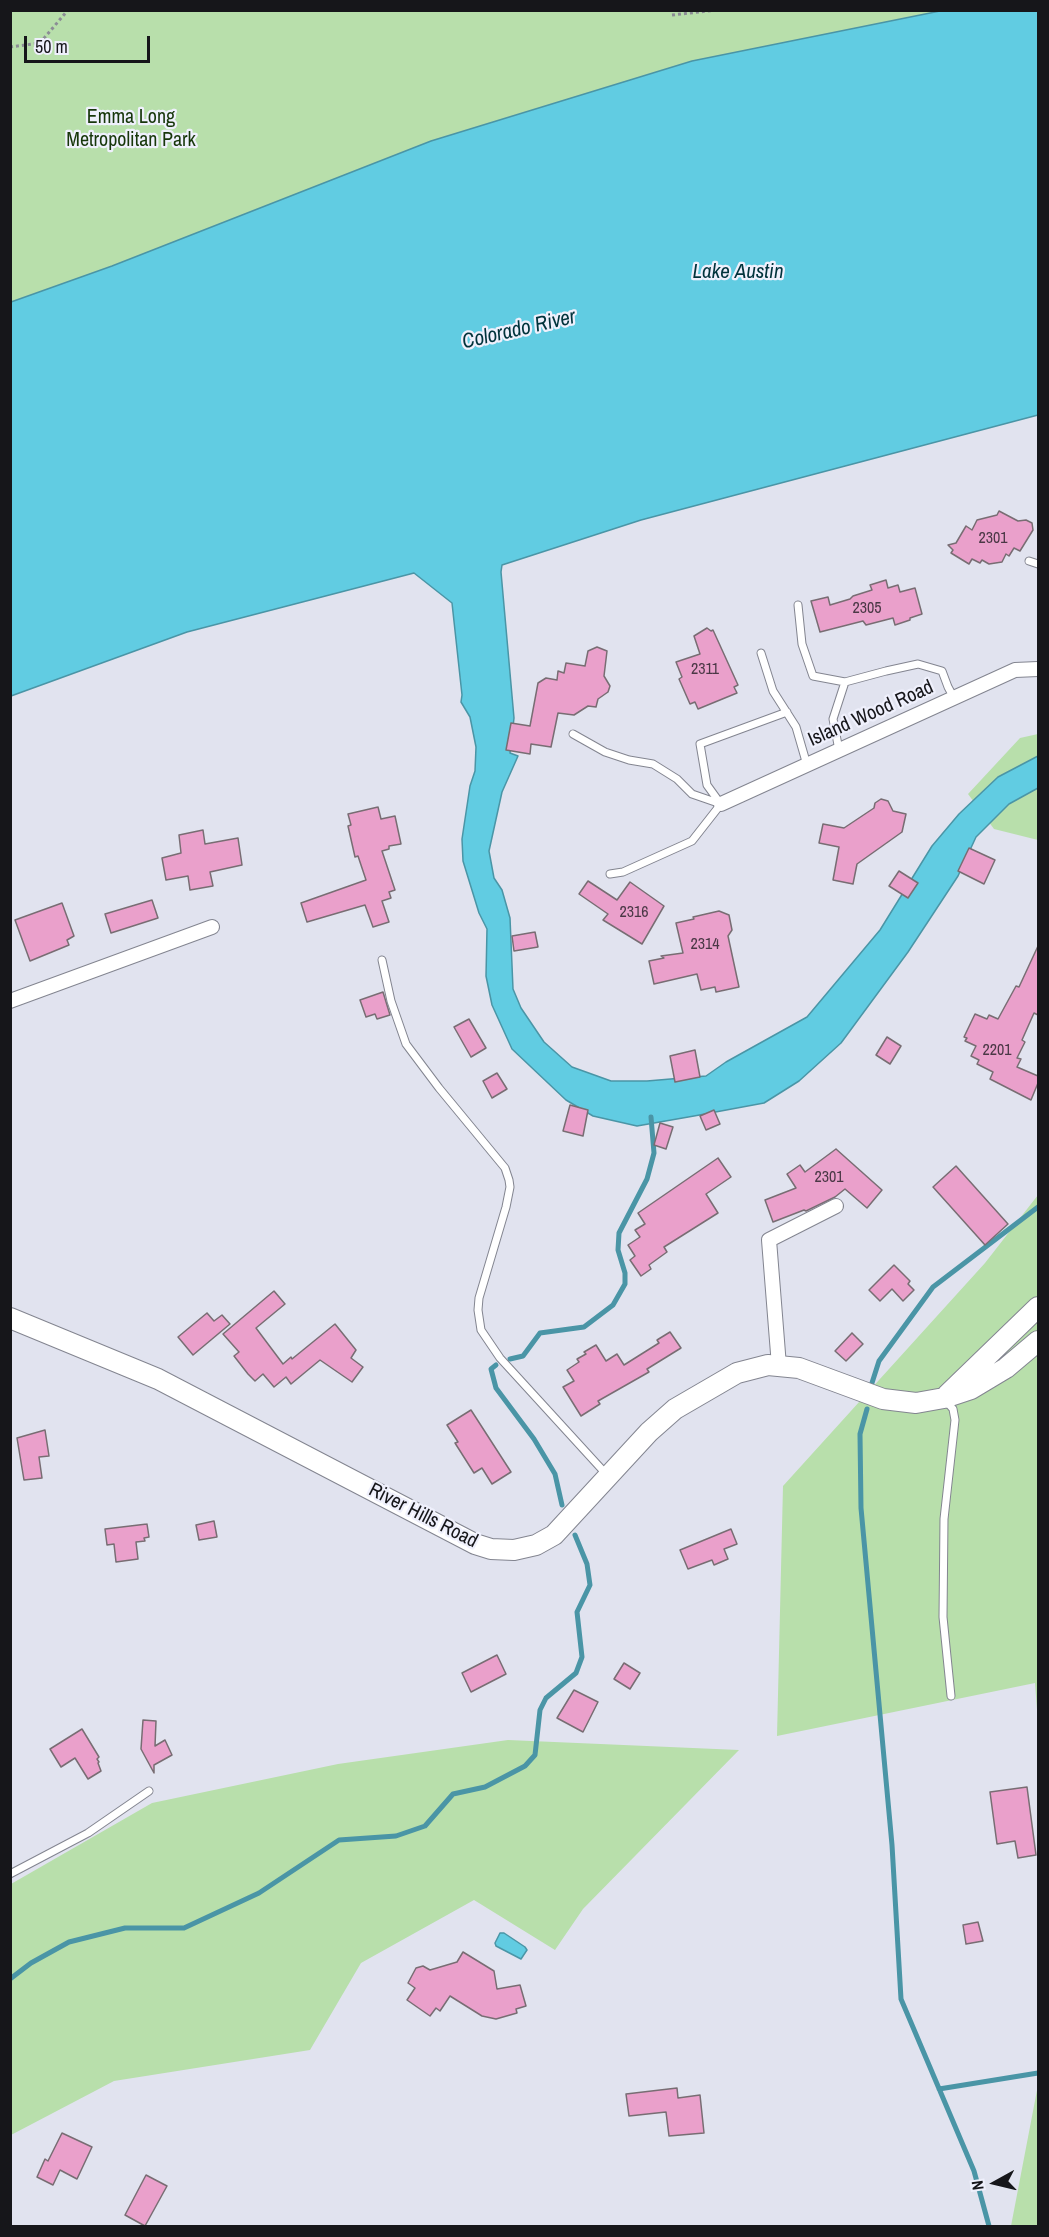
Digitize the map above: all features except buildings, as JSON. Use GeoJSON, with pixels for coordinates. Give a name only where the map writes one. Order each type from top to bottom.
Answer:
{"type":"FeatureCollection","features":[{"type":"Feature","properties":{"kind":"street","name":"Island Wood Road"},"geometry":{"type":"LineString","coordinates":[[721,804],[1016,670],[1038,669]]}},
{"type":"Feature","properties":{"kind":"street"},"geometry":{"type":"LineString","coordinates":[[10,1001],[212,927]]}},
{"type":"Feature","properties":{"kind":"street"},"geometry":{"type":"LineString","coordinates":[[779,1366],[769,1240],[836,1206]]}},
{"type":"Feature","properties":{"kind":"street"},"geometry":{"type":"LineString","coordinates":[[944,1398],[1038,1307]]}},
{"type":"Feature","properties":{"kind":"street","name":"River Hills Road"},"geometry":{"type":"LineString","coordinates":[[10,1317],[158,1379],[474,1544],[491,1549],[514,1550],[536,1545],[554,1535],[649,1432],[675,1409],[737,1373],[768,1365],[799,1368],[883,1399],[915,1403],[944,1398],[971,1389],[1006,1368],[1038,1341]]}},
{"type":"Feature","properties":{"kind":"lane"},"geometry":{"type":"LineString","coordinates":[[1029,561],[1038,564]]}},
{"type":"Feature","properties":{"kind":"lane"},"geometry":{"type":"LineString","coordinates":[[798,605],[802,645],[813,676],[845,682],[918,664],[942,670],[954,698]]}},
{"type":"Feature","properties":{"kind":"lane"},"geometry":{"type":"LineString","coordinates":[[761,653],[773,691],[796,727],[807,765]]}},
{"type":"Feature","properties":{"kind":"lane"},"geometry":{"type":"LineString","coordinates":[[838,750],[833,719],[845,682]]}},
{"type":"Feature","properties":{"kind":"lane"},"geometry":{"type":"LineString","coordinates":[[721,804],[707,785],[700,744],[786,712]]}},
{"type":"Feature","properties":{"kind":"lane"},"geometry":{"type":"LineString","coordinates":[[573,734],[605,752],[629,760],[653,764],[677,779],[692,794],[721,804]]}},
{"type":"Feature","properties":{"kind":"lane"},"geometry":{"type":"LineString","coordinates":[[610,874],[623,872],[692,841],[721,804]]}},
{"type":"Feature","properties":{"kind":"lane"},"geometry":{"type":"LineString","coordinates":[[382,960],[391,1001],[406,1044],[505,1168],[509,1180],[506,1207],[479,1298],[478,1310],[482,1330],[500,1358],[608,1476]]}},
{"type":"Feature","properties":{"kind":"lane"},"geometry":{"type":"LineString","coordinates":[[944,1398],[952,1409],[955,1420],[944,1519],[943,1617],[951,1696]]}},
{"type":"Feature","properties":{"kind":"lane"},"geometry":{"type":"LineString","coordinates":[[10,1874],[88,1833],[149,1791]]}},
{"type":"Feature","properties":{"kind":"path"},"geometry":{"type":"LineString","coordinates":[[10,47],[40,43],[68,10]]}},
{"type":"Feature","properties":{"kind":"path"},"geometry":{"type":"LineString","coordinates":[[672,15],[717,10]]}},
{"type":"Feature","properties":{"kind":"green space","name":"Emma Long Metropolitan Park"},"geometry":{"type":"Polygon","coordinates":[[[10,11],[940,11],[692,61],[431,141],[112,266],[11,302],[10,11]]]}},
{"type":"Feature","properties":{"kind":"green space"},"geometry":{"type":"Polygon","coordinates":[[[1038,734],[1038,840],[994,829],[968,794],[1020,738],[1038,734]]]}},
{"type":"Feature","properties":{"kind":"green space"},"geometry":{"type":"Polygon","coordinates":[[[1038,1195],[1038,1723],[1035,1683],[777,1736],[783,1486],[985,1263],[1038,1195]]]}},
{"type":"Feature","properties":{"kind":"green space"},"geometry":{"type":"Polygon","coordinates":[[[508,1740],[739,1750],[583,1909],[555,1950],[474,1900],[361,1963],[310,2050],[114,2081],[11,2135],[11,1884],[152,1803],[338,1764],[508,1740]]]}},
{"type":"Feature","properties":{"kind":"green space"},"geometry":{"type":"Polygon","coordinates":[[[1038,2085],[1038,2226],[1011,2226],[1038,2085]]]}},
{"type":"Feature","properties":{"kind":"water","name":"Lake Austin"},"geometry":{"type":"Polygon","coordinates":[[[940,11],[1038,11],[1038,415],[641,520],[502,565],[514,718],[510,753],[518,756],[502,792],[489,851],[494,878],[502,890],[510,918],[513,989],[521,1008],[544,1042],[572,1067],[611,1081],[647,1081],[706,1076],[726,1062],[807,1017],[880,930],[932,846],[959,814],[998,777],[1038,756],[1038,788],[1009,804],[976,837],[958,876],[908,952],[841,1043],[799,1081],[764,1103],[637,1126],[593,1116],[566,1100],[512,1049],[492,1005],[486,976],[487,929],[479,913],[463,861],[462,839],[470,786],[475,771],[476,747],[470,717],[461,702],[452,603],[414,573],[187,632],[11,696],[11,302],[112,266],[431,141],[692,61],[940,11]]]}},
{"type":"Feature","properties":{"kind":"water"},"geometry":{"type":"Polygon","coordinates":[[[500,1933],[504,1933],[525,1947],[527,1950],[521,1959],[496,1946],[495,1943],[500,1933]]]}},
{"type":"Feature","properties":{"kind":"waterway"},"geometry":{"type":"LineString","coordinates":[[510,1359],[523,1356],[540,1333],[584,1327],[613,1305],[625,1284],[625,1273],[618,1250],[619,1233],[647,1179],[654,1153],[651,1117]]}},
{"type":"Feature","properties":{"kind":"waterway"},"geometry":{"type":"LineString","coordinates":[[871,1386],[879,1361],[933,1287],[1038,1207]]}},
{"type":"Feature","properties":{"kind":"waterway"},"geometry":{"type":"LineString","coordinates":[[496,1365],[491,1369],[496,1388],[534,1439],[555,1474],[562,1505]]}},
{"type":"Feature","properties":{"kind":"waterway"},"geometry":{"type":"LineString","coordinates":[[867,1409],[860,1434],[861,1508],[892,1845],[901,1999],[974,2171],[989,2226]]}},
{"type":"Feature","properties":{"kind":"waterway"},"geometry":{"type":"LineString","coordinates":[[10,1979],[31,1963],[69,1942],[125,1928],[184,1928],[259,1893],[339,1840],[396,1836],[425,1826],[453,1794],[485,1787],[525,1766],[535,1755],[540,1710],[546,1698],[576,1673],[582,1657],[577,1612],[590,1585],[587,1564],[575,1535]]}},
{"type":"Feature","properties":{"kind":"waterway"},"geometry":{"type":"LineString","coordinates":[[939,2089],[1038,2073]]}},
{"type":"Feature","properties":{"kind":"water label","name":"Colorado River"},"geometry":{"type":"Point","coordinates":[519,330]}}]}
